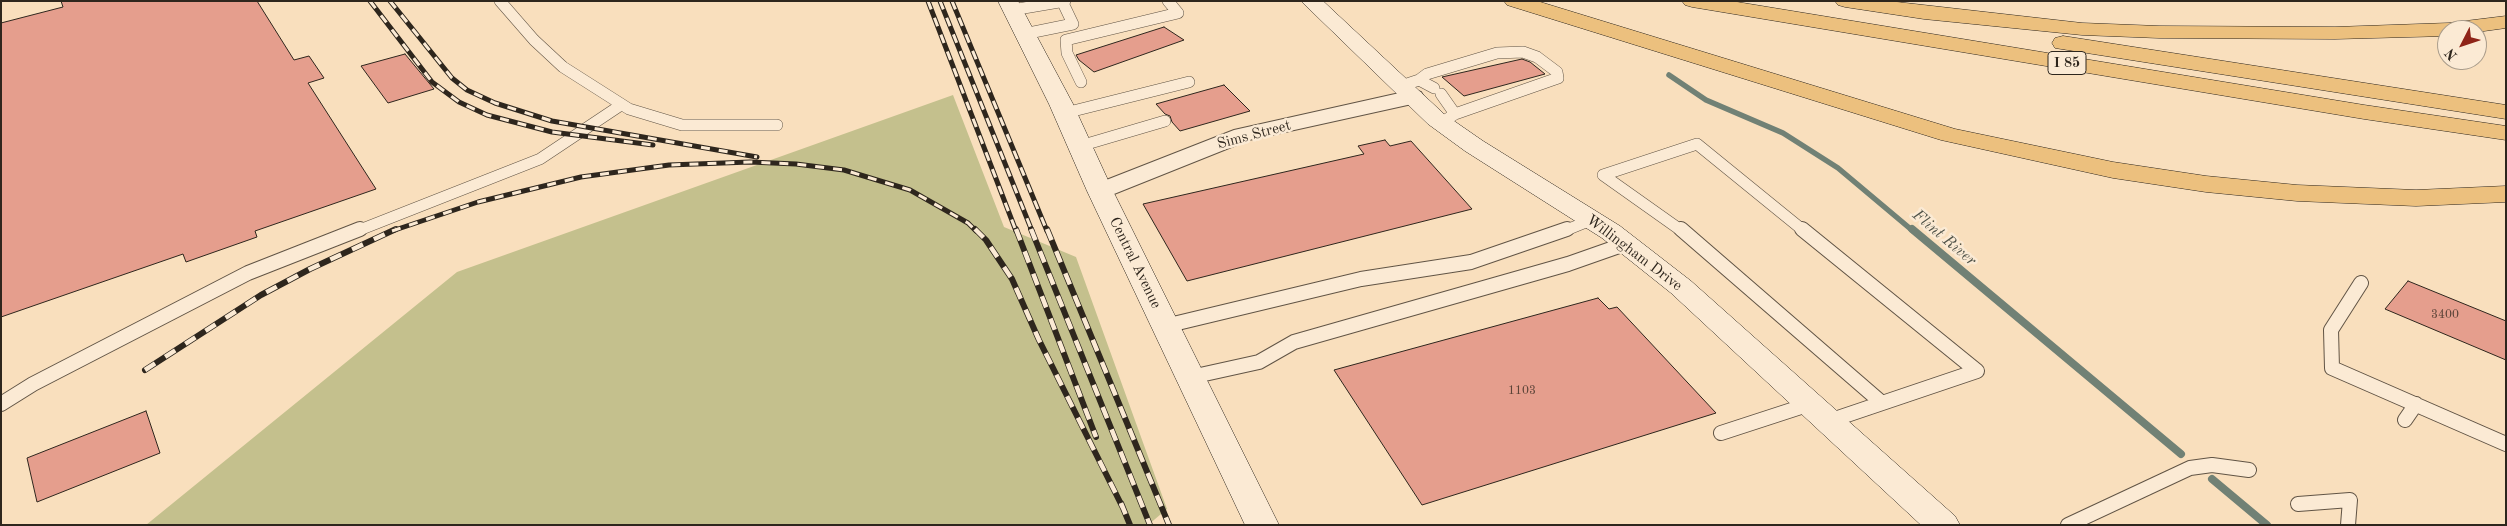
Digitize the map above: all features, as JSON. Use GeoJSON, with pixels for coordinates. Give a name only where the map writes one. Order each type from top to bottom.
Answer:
{"type":"FeatureCollection","features":[{"type":"Feature","properties":{"kind":"highway"},"geometry":{"type":"LineString","coordinates":[[1514,1],[1890,118],[1996,146],[2086,165],[2206,184],[2297,193],[2416,198],[2506,194]]}},
{"type":"Feature","properties":{"kind":"highway","name":"I 85"},"geometry":{"type":"LineString","coordinates":[[1692,1],[2355,111],[2506,133]]}},
{"type":"Feature","properties":{"kind":"highway","name":"I 85"},"geometry":{"type":"LineString","coordinates":[[1805,1],[2506,112]]}},
{"type":"Feature","properties":{"kind":"highway"},"geometry":{"type":"LineString","coordinates":[[1845,1],[1924,13],[2082,29],[2159,32],[2345,32],[2449,28],[2506,22]]}},
{"type":"Feature","properties":{"kind":"street","name":"Willingham Drive"},"geometry":{"type":"LineString","coordinates":[[1311,1],[1422,89],[1474,146],[1591,220],[1681,287],[1943,525]]}},
{"type":"Feature","properties":{"kind":"street","name":"Central Avenue"},"geometry":{"type":"LineString","coordinates":[[1015,15],[1065,113],[1100,191],[1262,525]]}},
{"type":"Feature","properties":{"kind":"street","name":"Sims Street"},"geometry":{"type":"LineString","coordinates":[[1100,191],[1242,135],[1422,89]]}},
{"type":"Feature","properties":{"kind":"lane"},"geometry":{"type":"LineString","coordinates":[[500,1],[534,40],[563,67],[628,109],[682,125],[777,124]]}},
{"type":"Feature","properties":{"kind":"lane"},"geometry":{"type":"LineString","coordinates":[[1015,15],[1063,1],[1082,37]]}},
{"type":"Feature","properties":{"kind":"lane"},"geometry":{"type":"LineString","coordinates":[[1081,82],[1067,53],[1066,40],[1178,13],[1168,1]]}},
{"type":"Feature","properties":{"kind":"lane"},"geometry":{"type":"LineString","coordinates":[[1015,15],[1074,24]]}},
{"type":"Feature","properties":{"kind":"lane"},"geometry":{"type":"LineString","coordinates":[[1422,89],[1427,74],[1497,53],[1523,52],[1537,57],[1557,72],[1558,78],[1448,119]]}},
{"type":"Feature","properties":{"kind":"lane"},"geometry":{"type":"LineString","coordinates":[[1065,113],[1189,82]]}},
{"type":"Feature","properties":{"kind":"lane"},"geometry":{"type":"LineString","coordinates":[[1,404],[34,384],[248,273],[540,159],[621,105]]}},
{"type":"Feature","properties":{"kind":"lane"},"geometry":{"type":"LineString","coordinates":[[1080,146],[1165,121]]}},
{"type":"Feature","properties":{"kind":"lane"},"geometry":{"type":"LineString","coordinates":[[1721,433],[1819,413],[1882,403],[1977,371],[1697,144],[1603,175],[1670,220],[1882,403]]}},
{"type":"Feature","properties":{"kind":"lane"},"geometry":{"type":"LineString","coordinates":[[1165,326],[1361,278],[1471,262],[1540,240],[1591,220]]}},
{"type":"Feature","properties":{"kind":"lane"},"geometry":{"type":"LineString","coordinates":[[1191,378],[1259,362],[1294,342],[1568,264],[1625,244]]}},
{"type":"Feature","properties":{"kind":"lane"},"geometry":{"type":"LineString","coordinates":[[2361,283],[2331,330],[2332,368],[2506,444]]}},
{"type":"Feature","properties":{"kind":"lane"},"geometry":{"type":"LineString","coordinates":[[2406,420],[2416,404]]}},
{"type":"Feature","properties":{"kind":"lane"},"geometry":{"type":"LineString","coordinates":[[2068,525],[2190,468],[2212,465],[2249,470]]}},
{"type":"Feature","properties":{"kind":"lane"},"geometry":{"type":"LineString","coordinates":[[2298,504],[2350,500],[2348,525]]}},
{"type":"Feature","properties":{"kind":"shaded area"},"geometry":{"type":"Polygon","coordinates":[[[953,95],[1004,227],[1076,257],[1167,509],[1148,525],[146,525],[457,272],[953,95]]]}},
{"type":"Feature","properties":{"kind":"building"},"geometry":{"type":"Polygon","coordinates":[[[61,1],[257,1],[294,60],[309,56],[324,78],[308,83],[376,189],[255,231],[257,237],[186,262],[183,254],[1,317],[1,23],[63,7],[61,1]]]}},
{"type":"Feature","properties":{"kind":"building"},"geometry":{"type":"Polygon","coordinates":[[[1164,27],[1184,40],[1094,72],[1079,60],[1076,55],[1164,27]]]}},
{"type":"Feature","properties":{"kind":"building"},"geometry":{"type":"Polygon","coordinates":[[[405,54],[434,89],[388,103],[361,66],[405,54]]]}},
{"type":"Feature","properties":{"kind":"building"},"geometry":{"type":"Polygon","coordinates":[[[1522,59],[1530,62],[1545,74],[1464,96],[1442,77],[1522,59]]]}},
{"type":"Feature","properties":{"kind":"building"},"geometry":{"type":"Polygon","coordinates":[[[1224,85],[1250,111],[1180,131],[1172,122],[1170,116],[1165,114],[1156,104],[1224,85]]]}},
{"type":"Feature","properties":{"kind":"building"},"geometry":{"type":"Polygon","coordinates":[[[1385,140],[1390,146],[1411,141],[1472,209],[1187,281],[1143,204],[1364,154],[1358,146],[1385,140]]]}},
{"type":"Feature","properties":{"kind":"building"},"geometry":{"type":"Polygon","coordinates":[[[2408,281],[2506,321],[2506,360],[2385,309],[2408,281]]]}},
{"type":"Feature","properties":{"kind":"building"},"geometry":{"type":"Polygon","coordinates":[[[1598,298],[1609,309],[1617,307],[1716,413],[1422,505],[1334,370],[1598,298]]]}},
{"type":"Feature","properties":{"kind":"building"},"geometry":{"type":"Polygon","coordinates":[[[146,411],[160,453],[37,502],[27,458],[146,411]]]}},
{"type":"Feature","properties":{"kind":"waterway","name":"Flint River"},"geometry":{"type":"LineString","coordinates":[[1669,75],[1706,100],[1783,133],[1838,168],[1913,231]]}},
{"type":"Feature","properties":{"kind":"waterway","name":"Flint River"},"geometry":{"type":"LineString","coordinates":[[1912,229],[2181,454]]}},
{"type":"Feature","properties":{"kind":"waterway","name":"Flint River"},"geometry":{"type":"LineString","coordinates":[[2212,479],[2267,525]]}},
{"type":"Feature","properties":{"kind":"railway"},"geometry":{"type":"LineString","coordinates":[[370,1],[432,82],[459,102],[487,115],[552,132],[653,145]]}},
{"type":"Feature","properties":{"kind":"railway"},"geometry":{"type":"LineString","coordinates":[[390,1],[452,78],[467,90],[495,103],[552,121],[757,157]]}},
{"type":"Feature","properties":{"kind":"railway"},"geometry":{"type":"LineString","coordinates":[[928,1],[1016,231]]}},
{"type":"Feature","properties":{"kind":"railway"},"geometry":{"type":"LineString","coordinates":[[940,1],[1032,231]]}},
{"type":"Feature","properties":{"kind":"railway"},"geometry":{"type":"LineString","coordinates":[[952,1],[1047,231]]}},
{"type":"Feature","properties":{"kind":"railway"},"geometry":{"type":"LineString","coordinates":[[392,231],[478,202],[581,177],[669,165],[750,162],[796,164],[844,170],[910,190],[968,223],[976,231]]}},
{"type":"Feature","properties":{"kind":"railway"},"geometry":{"type":"LineString","coordinates":[[145,370],[261,295],[310,269],[396,229]]}},
{"type":"Feature","properties":{"kind":"railway"},"geometry":{"type":"LineString","coordinates":[[975,229],[986,240],[1012,279],[1039,340],[1123,508]]}},
{"type":"Feature","properties":{"kind":"railway"},"geometry":{"type":"LineString","coordinates":[[1016,229],[1096,437]]}},
{"type":"Feature","properties":{"kind":"railway"},"geometry":{"type":"LineString","coordinates":[[1031,229],[1150,525]]}},
{"type":"Feature","properties":{"kind":"railway"},"geometry":{"type":"LineString","coordinates":[[1047,229],[1169,525]]}},
{"type":"Feature","properties":{"kind":"railway"},"geometry":{"type":"LineString","coordinates":[[1121,503],[1130,525]]}}]}
